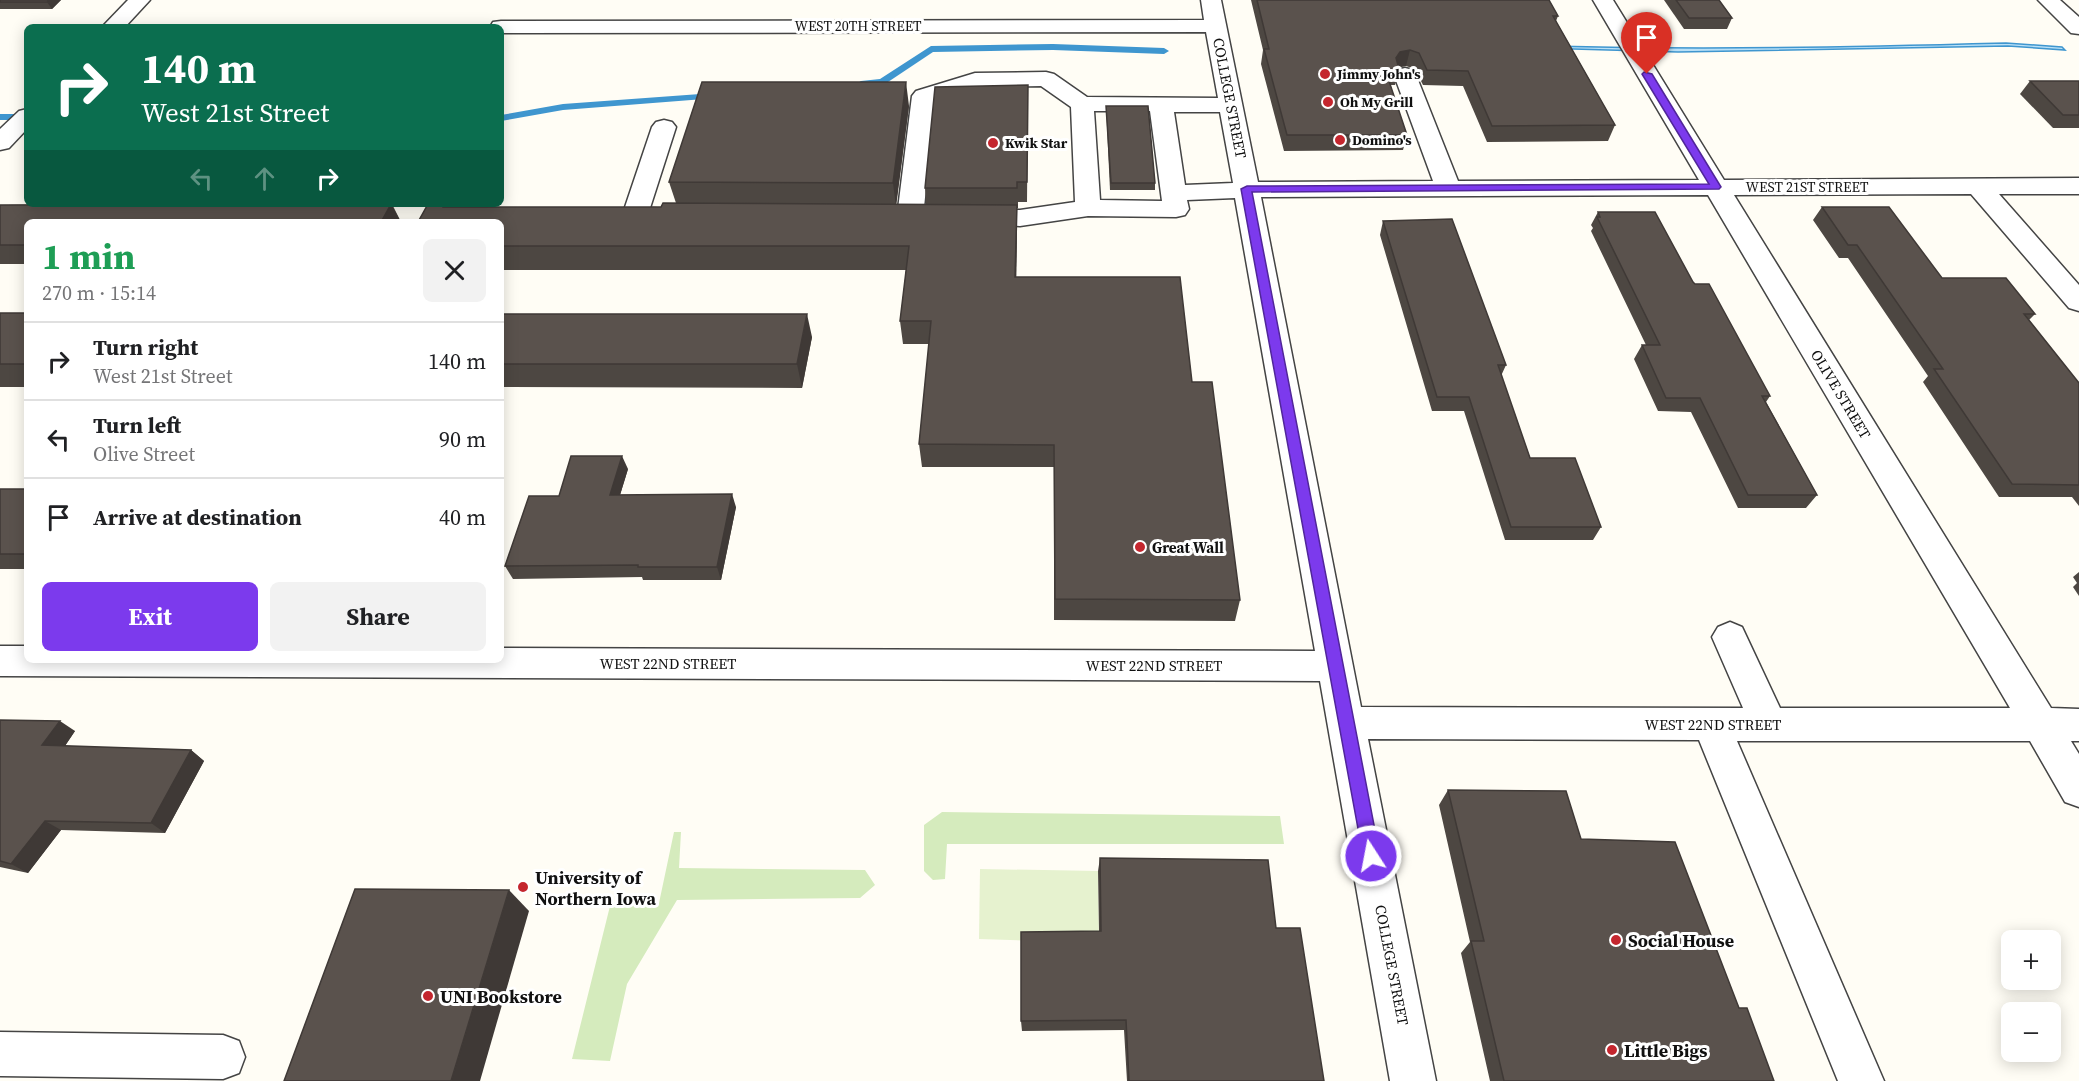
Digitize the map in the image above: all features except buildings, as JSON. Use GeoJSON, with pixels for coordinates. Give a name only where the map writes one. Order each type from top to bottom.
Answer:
{"type":"FeatureCollection","features":[{"type":"Feature","properties":{"kind":"street"},"geometry":{"type":"LineString","coordinates":[[116,24],[140,0]]}},
{"type":"Feature","properties":{"kind":"street","name":"OLIVE STREET"},"geometry":{"type":"LineString","coordinates":[[1603,0],[2079,789]]}},
{"type":"Feature","properties":{"kind":"street"},"geometry":{"type":"LineString","coordinates":[[2048,0],[2079,28]]}},
{"type":"Feature","properties":{"kind":"street","name":"WEST 20TH STREET"},"geometry":{"type":"LineString","coordinates":[[504,27],[1214,13]]}},
{"type":"Feature","properties":{"kind":"street","name":"COLLEGE STREET"},"geometry":{"type":"LineString","coordinates":[[1214,13],[1413,1081]]}},
{"type":"Feature","properties":{"kind":"street"},"geometry":{"type":"LineString","coordinates":[[1405,75],[1448,188]]}},
{"type":"Feature","properties":{"kind":"street"},"geometry":{"type":"LineString","coordinates":[[1088,208],[1097,174],[1093,130],[1046,79],[975,80],[924,96],[921,217],[1020,218],[1088,208],[1176,209],[1166,180],[1159,130]]}},
{"type":"Feature","properties":{"kind":"street"},"geometry":{"type":"LineString","coordinates":[[1093,130],[1159,130],[1231,105]]}},
{"type":"Feature","properties":{"kind":"street"},"geometry":{"type":"LineString","coordinates":[[664,128],[635,216],[694,216]]}},
{"type":"Feature","properties":{"kind":"street","name":"WEST 21ST STREET"},"geometry":{"type":"LineString","coordinates":[[1166,180],[1247,189],[2079,186]]}},
{"type":"Feature","properties":{"kind":"street"},"geometry":{"type":"LineString","coordinates":[[1978,186],[2079,302]]}},
{"type":"Feature","properties":{"kind":"street"},"geometry":{"type":"LineString","coordinates":[[1730,637],[1769,724]]}},
{"type":"Feature","properties":{"kind":"street","name":"WEST 22ND STREET"},"geometry":{"type":"LineString","coordinates":[[0,661],[24,661]]}},
{"type":"Feature","properties":{"kind":"street","name":"WEST 22ND STREET"},"geometry":{"type":"LineString","coordinates":[[504,663],[1336,666]]}},
{"type":"Feature","properties":{"kind":"street","name":"WEST 22ND STREET"},"geometry":{"type":"LineString","coordinates":[[1346,723],[2079,725]]}},
{"type":"Feature","properties":{"kind":"street"},"geometry":{"type":"LineString","coordinates":[[1711,724],[1861,1081]]}},
{"type":"Feature","properties":{"kind":"street"},"geometry":{"type":"LineString","coordinates":[[0,1054],[223,1057]]}},
{"type":"Feature","properties":{"kind":"green space"},"geometry":{"type":"Polygon","coordinates":[[[942,812],[1280,816],[1284,844],[947,844],[945,879],[933,880],[924,871],[924,825],[942,812]]]}},
{"type":"Feature","properties":{"kind":"green space"},"geometry":{"type":"Polygon","coordinates":[[[674,832],[681,832],[679,868],[865,870],[875,885],[860,898],[677,900],[627,984],[610,1061],[572,1059],[611,902],[659,903],[674,832]]]}},
{"type":"Feature","properties":{"kind":"green space"},"geometry":{"type":"Polygon","coordinates":[[[980,869],[1098,871],[1099,943],[979,939],[980,869]]]}},
{"type":"Feature","properties":{"kind":"water"},"geometry":{"type":"Polygon","coordinates":[[[2006,43],[2062,47],[2065,50],[2008,46],[1678,52],[1538,48],[1550,46],[1778,48],[2006,43]]]}},
{"type":"Feature","properties":{"kind":"waterway"},"geometry":{"type":"LineString","coordinates":[[861,84],[882,82],[931,49],[1053,47],[1164,51]]}},
{"type":"Feature","properties":{"kind":"waterway"},"geometry":{"type":"LineString","coordinates":[[504,117],[563,107],[714,96]]}},
{"type":"Feature","properties":{"kind":"waterway"},"geometry":{"type":"LineString","coordinates":[[0,117],[24,117]]}},
{"type":"Feature","properties":{"kind":"place","name":"Jimmy John's"},"geometry":{"type":"Point","coordinates":[1325,74]}},
{"type":"Feature","properties":{"kind":"place","name":"Oh My Grill"},"geometry":{"type":"Point","coordinates":[1328,102]}},
{"type":"Feature","properties":{"kind":"place","name":"Domino's"},"geometry":{"type":"Point","coordinates":[1340,140]}},
{"type":"Feature","properties":{"kind":"place","name":"Kwik Star"},"geometry":{"type":"Point","coordinates":[993,143]}},
{"type":"Feature","properties":{"kind":"place","name":"Great Wall"},"geometry":{"type":"Point","coordinates":[1140,547]}},
{"type":"Feature","properties":{"kind":"place","name":"University of Northern Iowa"},"geometry":{"type":"Point","coordinates":[523,887]}},
{"type":"Feature","properties":{"kind":"place","name":"Social House"},"geometry":{"type":"Point","coordinates":[1616,940]}},
{"type":"Feature","properties":{"kind":"place","name":"UNI Bookstore"},"geometry":{"type":"Point","coordinates":[428,996]}},
{"type":"Feature","properties":{"kind":"place","name":"Little Bigs"},"geometry":{"type":"Point","coordinates":[1612,1050]}},
{"type":"Feature","properties":{"kind":"route"},"geometry":{"type":"LineString","coordinates":[[1371,856],[1247,189],[1716,187],[1647,74]]}}]}
